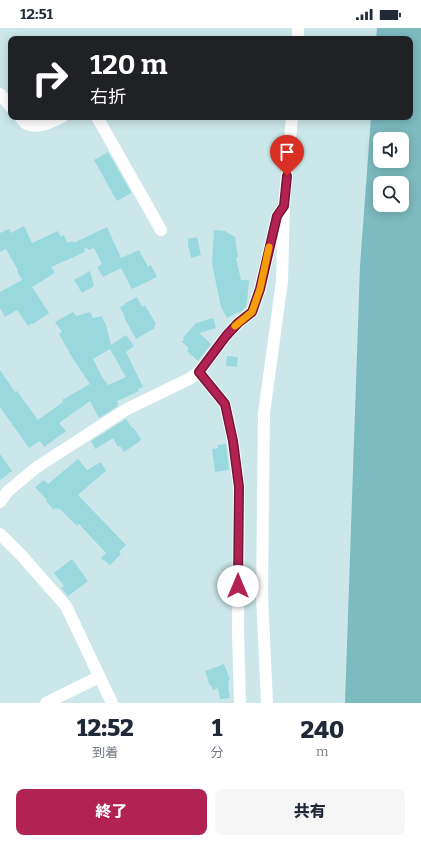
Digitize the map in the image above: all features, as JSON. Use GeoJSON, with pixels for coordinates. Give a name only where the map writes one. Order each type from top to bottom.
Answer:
{"type":"FeatureCollection","features":[{"type":"Feature","properties":{"kind":"street"},"geometry":{"type":"LineString","coordinates":[[0,94],[8,103]]}},
{"type":"Feature","properties":{"kind":"street"},"geometry":{"type":"LineString","coordinates":[[23,120],[26,124],[35,126],[44,125],[55,120]]}},
{"type":"Feature","properties":{"kind":"street"},"geometry":{"type":"LineString","coordinates":[[99,120],[161,230]]}},
{"type":"Feature","properties":{"kind":"street"},"geometry":{"type":"LineString","coordinates":[[267,703],[262,595],[264,413],[282,282],[284,206],[292,120]]}},
{"type":"Feature","properties":{"kind":"street"},"geometry":{"type":"LineString","coordinates":[[0,502],[8,491],[44,463],[127,409],[189,379],[199,372],[226,336],[238,323],[252,312],[260,289],[277,216],[284,206]]}},
{"type":"Feature","properties":{"kind":"street"},"geometry":{"type":"LineString","coordinates":[[199,372],[225,404],[233,441],[239,487],[238,632],[240,703]]}},
{"type":"Feature","properties":{"kind":"street"},"geometry":{"type":"LineString","coordinates":[[0,534],[22,556],[66,606],[112,703]]}},
{"type":"Feature","properties":{"kind":"street"},"geometry":{"type":"LineString","coordinates":[[46,703],[99,677]]}},
{"type":"Feature","properties":{"kind":"water"},"geometry":{"type":"Polygon","coordinates":[[[377,28],[421,28],[421,703],[345,703],[360,266],[371,120],[413,120],[413,36],[376,36],[377,28]]]}},
{"type":"Feature","properties":{"kind":"building"},"geometry":{"type":"Polygon","coordinates":[[[108,152],[131,192],[117,201],[94,160],[108,152]]]}},
{"type":"Feature","properties":{"kind":"building"},"geometry":{"type":"Polygon","coordinates":[[[24,226],[32,243],[58,231],[61,237],[64,235],[67,243],[73,241],[74,243],[107,227],[121,258],[139,250],[148,267],[151,265],[157,277],[132,289],[121,268],[103,277],[97,267],[102,264],[94,248],[88,250],[87,248],[84,249],[85,252],[51,267],[55,273],[32,287],[49,313],[28,326],[17,310],[5,317],[0,308],[0,292],[22,280],[6,249],[0,252],[0,233],[9,229],[11,233],[24,226]]]}},
{"type":"Feature","properties":{"kind":"building"},"geometry":{"type":"Polygon","coordinates":[[[214,230],[225,231],[235,237],[238,257],[236,258],[241,280],[249,280],[246,307],[239,313],[238,312],[227,318],[221,307],[212,264],[214,230]]]}},
{"type":"Feature","properties":{"kind":"building"},"geometry":{"type":"Polygon","coordinates":[[[197,237],[201,255],[191,258],[188,239],[197,237]]]}},
{"type":"Feature","properties":{"kind":"building"},"geometry":{"type":"Polygon","coordinates":[[[90,271],[94,286],[82,293],[74,280],[90,271]]]}},
{"type":"Feature","properties":{"kind":"building"},"geometry":{"type":"Polygon","coordinates":[[[137,297],[142,307],[145,305],[156,324],[154,326],[155,328],[136,339],[120,307],[137,297]]]}},
{"type":"Feature","properties":{"kind":"building"},"geometry":{"type":"Polygon","coordinates":[[[73,312],[76,316],[90,312],[93,318],[102,316],[111,345],[126,335],[134,346],[126,352],[143,387],[138,389],[139,391],[117,401],[118,406],[99,418],[90,401],[59,423],[66,431],[44,447],[40,441],[29,448],[0,407],[0,370],[15,392],[17,391],[38,420],[63,402],[62,400],[90,384],[73,359],[59,334],[62,332],[55,322],[73,312]],[[110,349],[93,359],[108,385],[126,377],[110,349]]]}},
{"type":"Feature","properties":{"kind":"building"},"geometry":{"type":"Polygon","coordinates":[[[213,318],[216,328],[199,333],[211,344],[198,361],[187,351],[189,348],[182,342],[184,339],[183,338],[196,323],[213,318]]]}},
{"type":"Feature","properties":{"kind":"building"},"geometry":{"type":"Polygon","coordinates":[[[227,356],[238,357],[237,367],[226,366],[227,356]]]}},
{"type":"Feature","properties":{"kind":"building"},"geometry":{"type":"Polygon","coordinates":[[[126,419],[141,439],[140,441],[124,452],[120,446],[118,447],[113,438],[95,449],[91,441],[126,419]]]}},
{"type":"Feature","properties":{"kind":"building"},"geometry":{"type":"Polygon","coordinates":[[[226,444],[229,470],[215,472],[212,449],[218,448],[217,445],[226,444]]]}},
{"type":"Feature","properties":{"kind":"building"},"geometry":{"type":"Polygon","coordinates":[[[0,454],[12,471],[0,480],[0,454]]]}},
{"type":"Feature","properties":{"kind":"building"},"geometry":{"type":"Polygon","coordinates":[[[78,459],[87,470],[101,462],[106,471],[78,495],[126,545],[119,552],[121,554],[110,565],[101,558],[106,553],[79,524],[77,526],[59,508],[58,510],[56,508],[54,510],[35,487],[44,480],[48,484],[78,459]]]}},
{"type":"Feature","properties":{"kind":"building"},"geometry":{"type":"Polygon","coordinates":[[[72,559],[88,581],[68,596],[61,588],[64,586],[54,573],[72,559]]]}},
{"type":"Feature","properties":{"kind":"building"},"geometry":{"type":"Polygon","coordinates":[[[224,664],[230,680],[228,681],[228,685],[230,698],[220,699],[218,688],[213,690],[211,685],[210,686],[205,671],[224,664]]]}},
{"type":"Feature","properties":{"kind":"slow traffic"},"geometry":{"type":"LineString","coordinates":[[235,326],[252,312],[260,289],[269,247]]}},
{"type":"Feature","properties":{"kind":"route"},"geometry":{"type":"LineString","coordinates":[[238,586],[239,487],[233,441],[225,404],[199,372],[226,336],[238,323],[252,312],[260,289],[277,216],[284,206],[287,176]]}}]}
